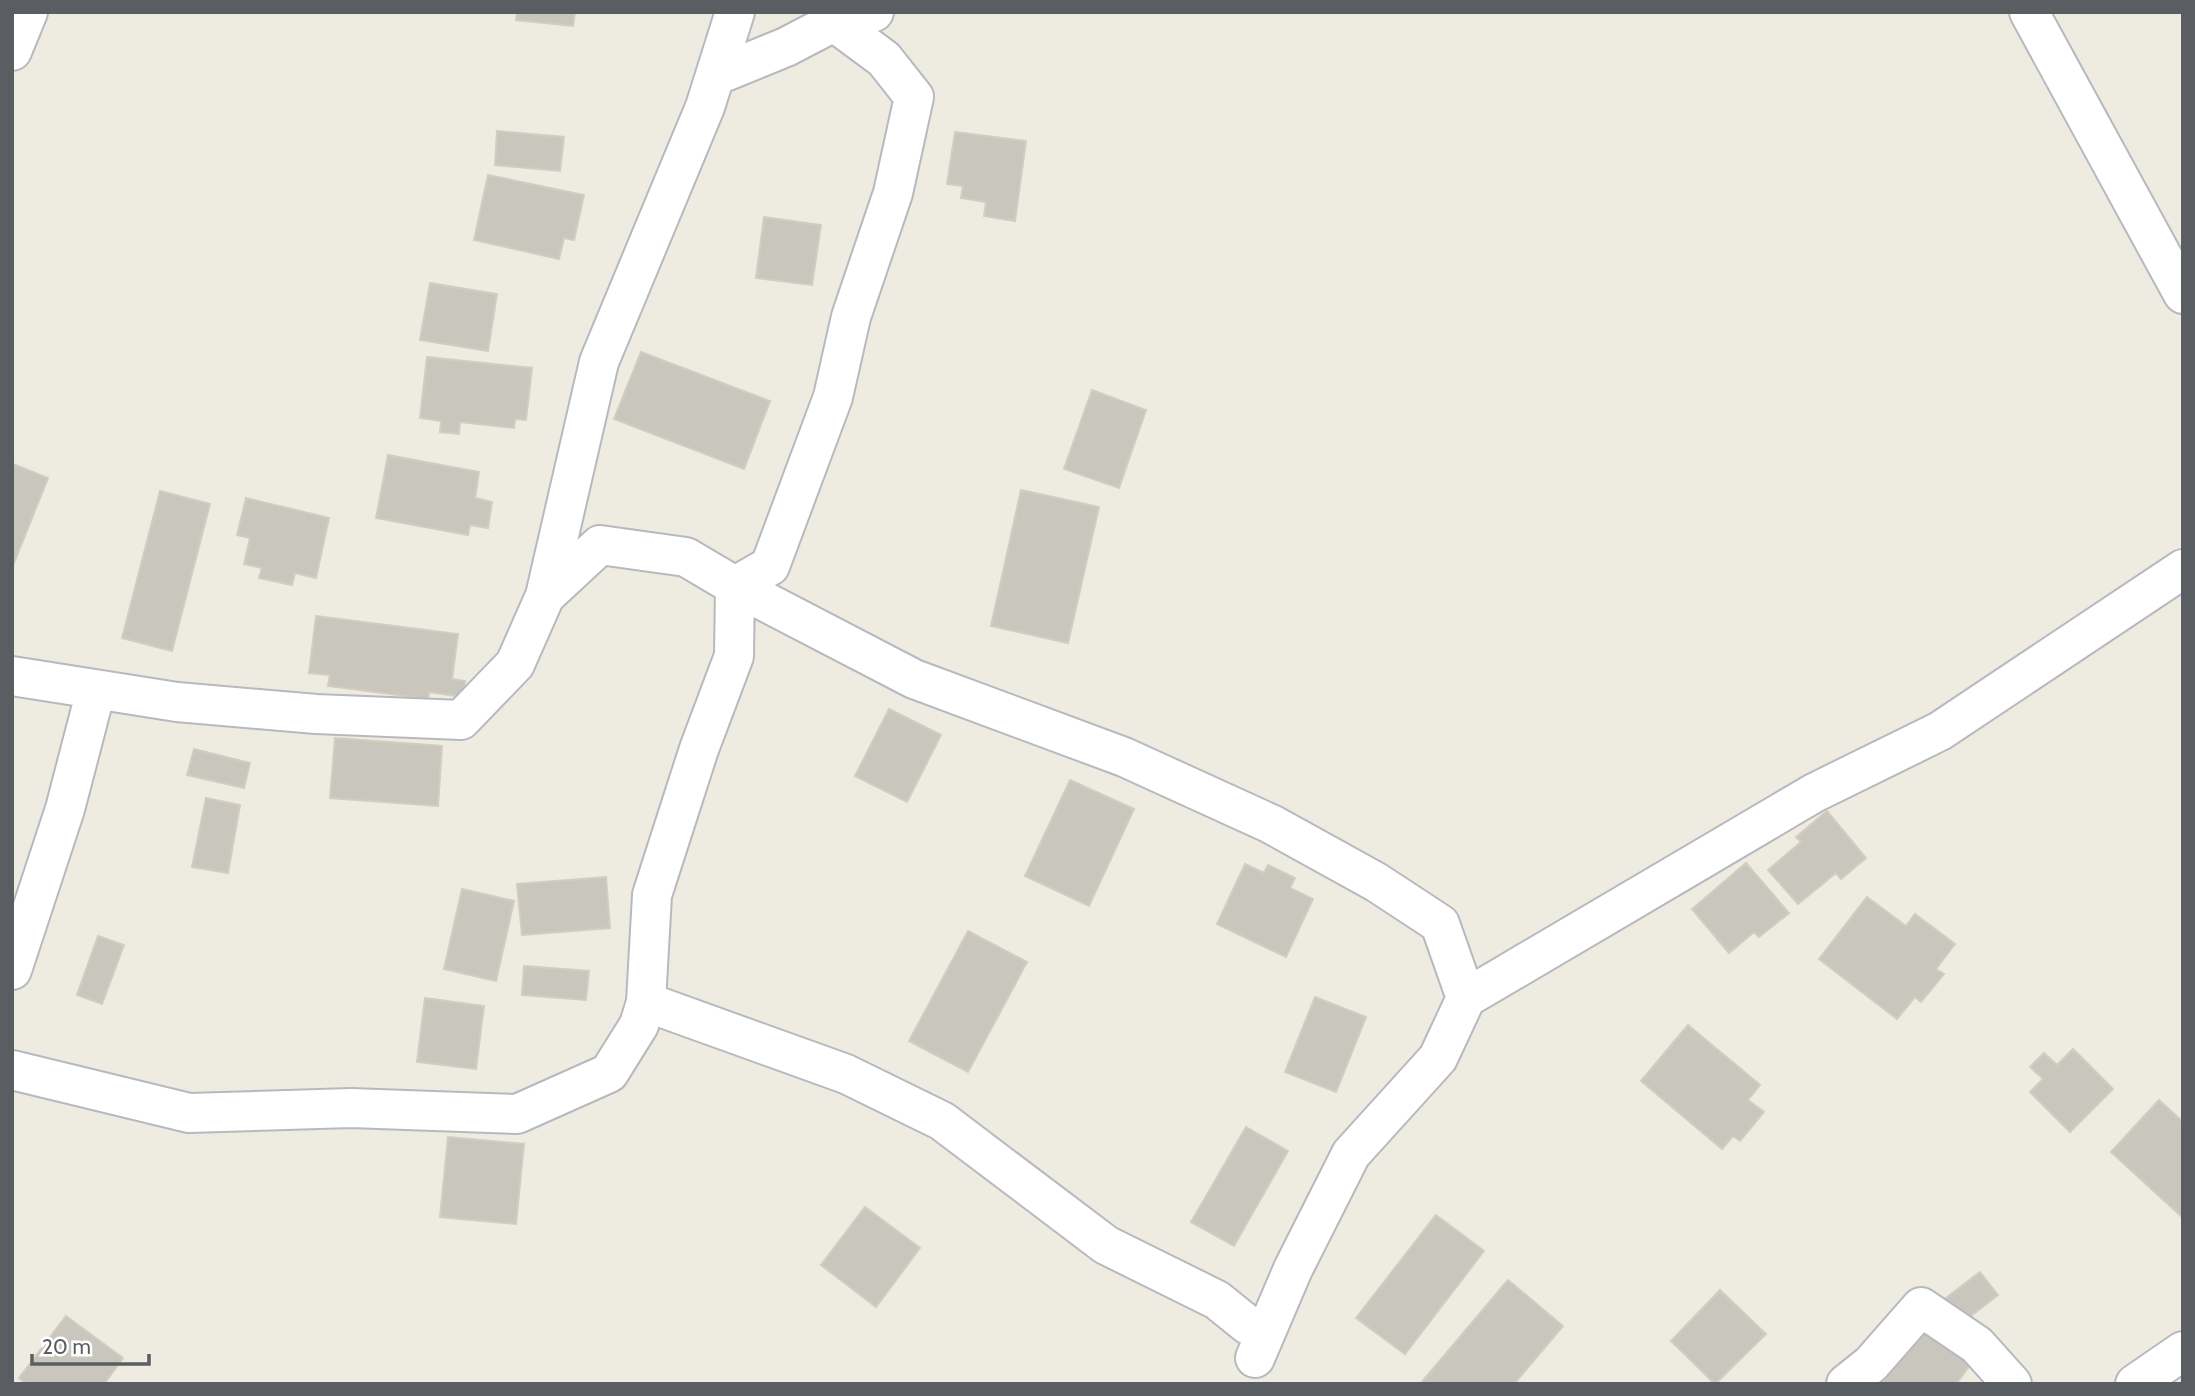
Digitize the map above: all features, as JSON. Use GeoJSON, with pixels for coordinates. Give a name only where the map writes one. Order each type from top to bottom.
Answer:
{"type":"FeatureCollection","features":[{"type":"Feature","properties":{"kind":"street"},"geometry":{"type":"LineString","coordinates":[[12,51],[28,12]]}},
{"type":"Feature","properties":{"kind":"street"},"geometry":{"type":"LineString","coordinates":[[12,676],[177,702],[316,714],[461,720],[515,664],[545,596],[599,362],[715,76],[735,12]]}},
{"type":"Feature","properties":{"kind":"street"},"geometry":{"type":"LineString","coordinates":[[715,76],[786,47],[834,22],[874,12]]}},
{"type":"Feature","properties":{"kind":"street"},"geometry":{"type":"LineString","coordinates":[[2029,12],[2183,294]]}},
{"type":"Feature","properties":{"kind":"street"},"geometry":{"type":"LineString","coordinates":[[735,586],[770,566],[833,397],[851,317],[893,193],[914,97],[884,60],[834,22]]}},
{"type":"Feature","properties":{"kind":"street"},"geometry":{"type":"LineString","coordinates":[[545,596],[600,545],[686,557],[735,586],[914,679],[1124,757],[1271,824],[1376,882],[1440,924],[1466,998]]}},
{"type":"Feature","properties":{"kind":"street"},"geometry":{"type":"LineString","coordinates":[[646,1002],[846,1074],[942,1121],[1107,1245],[1217,1300],[1252,1342],[1293,1269],[1351,1154],[1438,1058],[1466,998],[1814,793],[1940,731],[2183,569]]}},
{"type":"Feature","properties":{"kind":"street"},"geometry":{"type":"LineString","coordinates":[[12,1070],[189,1113],[351,1108],[517,1114],[609,1073],[639,1025],[646,1002],[652,895],[699,749],[734,656],[735,586]]}},
{"type":"Feature","properties":{"kind":"street"},"geometry":{"type":"LineString","coordinates":[[12,970],[65,809],[96,690]]}},
{"type":"Feature","properties":{"kind":"street"},"geometry":{"type":"LineString","coordinates":[[1846,1384],[1871,1364],[1921,1307],[1977,1345],[2012,1384]]}},
{"type":"Feature","properties":{"kind":"street"},"geometry":{"type":"LineString","coordinates":[[2135,1384],[2183,1351]]}},
{"type":"Feature","properties":{"kind":"building"},"geometry":{"type":"Polygon","coordinates":[[[517,12],[575,12],[573,26],[516,20],[517,12]]]}},
{"type":"Feature","properties":{"kind":"building"},"geometry":{"type":"Polygon","coordinates":[[[497,131],[564,137],[560,171],[495,165],[497,131]]]}},
{"type":"Feature","properties":{"kind":"building"},"geometry":{"type":"Polygon","coordinates":[[[955,132],[1026,141],[1015,221],[984,216],[986,202],[961,198],[963,186],[947,184],[955,132]]]}},
{"type":"Feature","properties":{"kind":"building"},"geometry":{"type":"Polygon","coordinates":[[[488,175],[584,195],[574,240],[564,238],[559,259],[474,240],[488,175]]]}},
{"type":"Feature","properties":{"kind":"building"},"geometry":{"type":"Polygon","coordinates":[[[764,217],[821,225],[812,285],[756,278],[764,217]]]}},
{"type":"Feature","properties":{"kind":"building"},"geometry":{"type":"Polygon","coordinates":[[[430,283],[497,294],[488,351],[420,340],[430,283]]]}},
{"type":"Feature","properties":{"kind":"building"},"geometry":{"type":"Polygon","coordinates":[[[641,352],[770,401],[744,469],[614,419],[641,352]]]}},
{"type":"Feature","properties":{"kind":"building"},"geometry":{"type":"Polygon","coordinates":[[[427,357],[532,368],[526,420],[515,419],[514,428],[460,422],[459,434],[440,432],[441,421],[420,418],[427,357]]]}},
{"type":"Feature","properties":{"kind":"building"},"geometry":{"type":"Polygon","coordinates":[[[1092,390],[1146,410],[1119,488],[1064,469],[1092,390]]]}},
{"type":"Feature","properties":{"kind":"building"},"geometry":{"type":"Polygon","coordinates":[[[388,455],[479,472],[475,498],[492,502],[488,528],[470,525],[468,535],[376,518],[388,455]]]}},
{"type":"Feature","properties":{"kind":"building"},"geometry":{"type":"Polygon","coordinates":[[[12,465],[48,478],[12,568],[12,465]]]}},
{"type":"Feature","properties":{"kind":"building"},"geometry":{"type":"Polygon","coordinates":[[[1021,490],[1099,507],[1068,643],[991,626],[1021,490]]]}},
{"type":"Feature","properties":{"kind":"building"},"geometry":{"type":"Polygon","coordinates":[[[160,491],[210,504],[172,651],[122,638],[160,491]]]}},
{"type":"Feature","properties":{"kind":"building"},"geometry":{"type":"Polygon","coordinates":[[[246,498],[329,518],[316,578],[295,573],[292,585],[259,578],[262,568],[244,564],[250,538],[237,535],[246,498]]]}},
{"type":"Feature","properties":{"kind":"building"},"geometry":{"type":"Polygon","coordinates":[[[316,616],[458,634],[452,679],[465,681],[463,697],[429,692],[428,699],[328,686],[330,675],[309,673],[316,616]]]}},
{"type":"Feature","properties":{"kind":"building"},"geometry":{"type":"Polygon","coordinates":[[[889,709],[941,735],[907,802],[855,776],[889,709]]]}},
{"type":"Feature","properties":{"kind":"building"},"geometry":{"type":"Polygon","coordinates":[[[335,738],[442,746],[438,806],[330,798],[335,738]]]}},
{"type":"Feature","properties":{"kind":"building"},"geometry":{"type":"Polygon","coordinates":[[[194,749],[250,763],[244,788],[187,775],[194,749]]]}},
{"type":"Feature","properties":{"kind":"building"},"geometry":{"type":"Polygon","coordinates":[[[1070,780],[1134,809],[1089,906],[1025,876],[1070,780]]]}},
{"type":"Feature","properties":{"kind":"building"},"geometry":{"type":"Polygon","coordinates":[[[206,798],[240,805],[228,873],[192,867],[206,798]]]}},
{"type":"Feature","properties":{"kind":"building"},"geometry":{"type":"Polygon","coordinates":[[[1827,811],[1866,858],[1841,879],[1836,873],[1798,904],[1768,870],[1801,842],[1796,837],[1827,811]]]}},
{"type":"Feature","properties":{"kind":"building"},"geometry":{"type":"Polygon","coordinates":[[[1746,863],[1789,913],[1759,937],[1754,932],[1729,953],[1692,909],[1746,863]]]}},
{"type":"Feature","properties":{"kind":"building"},"geometry":{"type":"Polygon","coordinates":[[[1245,864],[1264,873],[1268,865],[1295,878],[1290,888],[1313,899],[1286,957],[1217,924],[1245,864]]]}},
{"type":"Feature","properties":{"kind":"building"},"geometry":{"type":"Polygon","coordinates":[[[606,877],[610,928],[522,935],[517,884],[606,877]]]}},
{"type":"Feature","properties":{"kind":"building"},"geometry":{"type":"Polygon","coordinates":[[[462,889],[514,901],[496,981],[444,969],[462,889]]]}},
{"type":"Feature","properties":{"kind":"building"},"geometry":{"type":"Polygon","coordinates":[[[1867,897],[1906,926],[1915,914],[1955,944],[1936,969],[1944,974],[1921,1002],[1915,997],[1897,1019],[1819,959],[1867,897]]]}},
{"type":"Feature","properties":{"kind":"building"},"geometry":{"type":"Polygon","coordinates":[[[968,931],[1027,962],[968,1072],[909,1041],[968,931]]]}},
{"type":"Feature","properties":{"kind":"building"},"geometry":{"type":"Polygon","coordinates":[[[98,936],[124,945],[102,1004],[77,995],[98,936]]]}},
{"type":"Feature","properties":{"kind":"building"},"geometry":{"type":"Polygon","coordinates":[[[524,966],[589,971],[586,1000],[522,995],[524,966]]]}},
{"type":"Feature","properties":{"kind":"building"},"geometry":{"type":"Polygon","coordinates":[[[1315,997],[1366,1017],[1336,1092],[1285,1072],[1315,997]]]}},
{"type":"Feature","properties":{"kind":"building"},"geometry":{"type":"Polygon","coordinates":[[[425,998],[484,1006],[476,1069],[417,1062],[425,998]]]}},
{"type":"Feature","properties":{"kind":"building"},"geometry":{"type":"Polygon","coordinates":[[[1688,1025],[1760,1085],[1748,1100],[1764,1112],[1740,1141],[1733,1136],[1722,1149],[1641,1081],[1688,1025]]]}},
{"type":"Feature","properties":{"kind":"building"},"geometry":{"type":"Polygon","coordinates":[[[2073,1049],[2113,1089],[2070,1132],[2030,1092],[2043,1079],[2030,1067],[2044,1053],[2057,1065],[2073,1049]]]}},
{"type":"Feature","properties":{"kind":"building"},"geometry":{"type":"Polygon","coordinates":[[[2159,1100],[2183,1122],[2183,1218],[2111,1152],[2159,1100]]]}},
{"type":"Feature","properties":{"kind":"building"},"geometry":{"type":"Polygon","coordinates":[[[1246,1127],[1288,1151],[1234,1246],[1191,1222],[1246,1127]]]}},
{"type":"Feature","properties":{"kind":"building"},"geometry":{"type":"Polygon","coordinates":[[[448,1137],[524,1144],[516,1224],[440,1217],[448,1137]]]}},
{"type":"Feature","properties":{"kind":"building"},"geometry":{"type":"Polygon","coordinates":[[[865,1207],[920,1248],[876,1307],[821,1265],[865,1207]]]}},
{"type":"Feature","properties":{"kind":"building"},"geometry":{"type":"Polygon","coordinates":[[[1436,1215],[1484,1251],[1405,1354],[1356,1318],[1436,1215]]]}},
{"type":"Feature","properties":{"kind":"building"},"geometry":{"type":"Polygon","coordinates":[[[1980,1272],[1998,1295],[1964,1321],[1946,1298],[1980,1272]]]}},
{"type":"Feature","properties":{"kind":"building"},"geometry":{"type":"Polygon","coordinates":[[[1508,1280],[1563,1326],[1514,1384],[1420,1384],[1508,1280]]]}},
{"type":"Feature","properties":{"kind":"building"},"geometry":{"type":"Polygon","coordinates":[[[1720,1290],[1766,1334],[1715,1384],[1671,1341],[1720,1290]]]}},
{"type":"Feature","properties":{"kind":"building"},"geometry":{"type":"Polygon","coordinates":[[[66,1316],[123,1358],[104,1384],[27,1384],[19,1378],[66,1316]]]}},
{"type":"Feature","properties":{"kind":"building"},"geometry":{"type":"Polygon","coordinates":[[[1927,1323],[1974,1360],[1956,1384],[1881,1384],[1927,1323]]]}}]}
